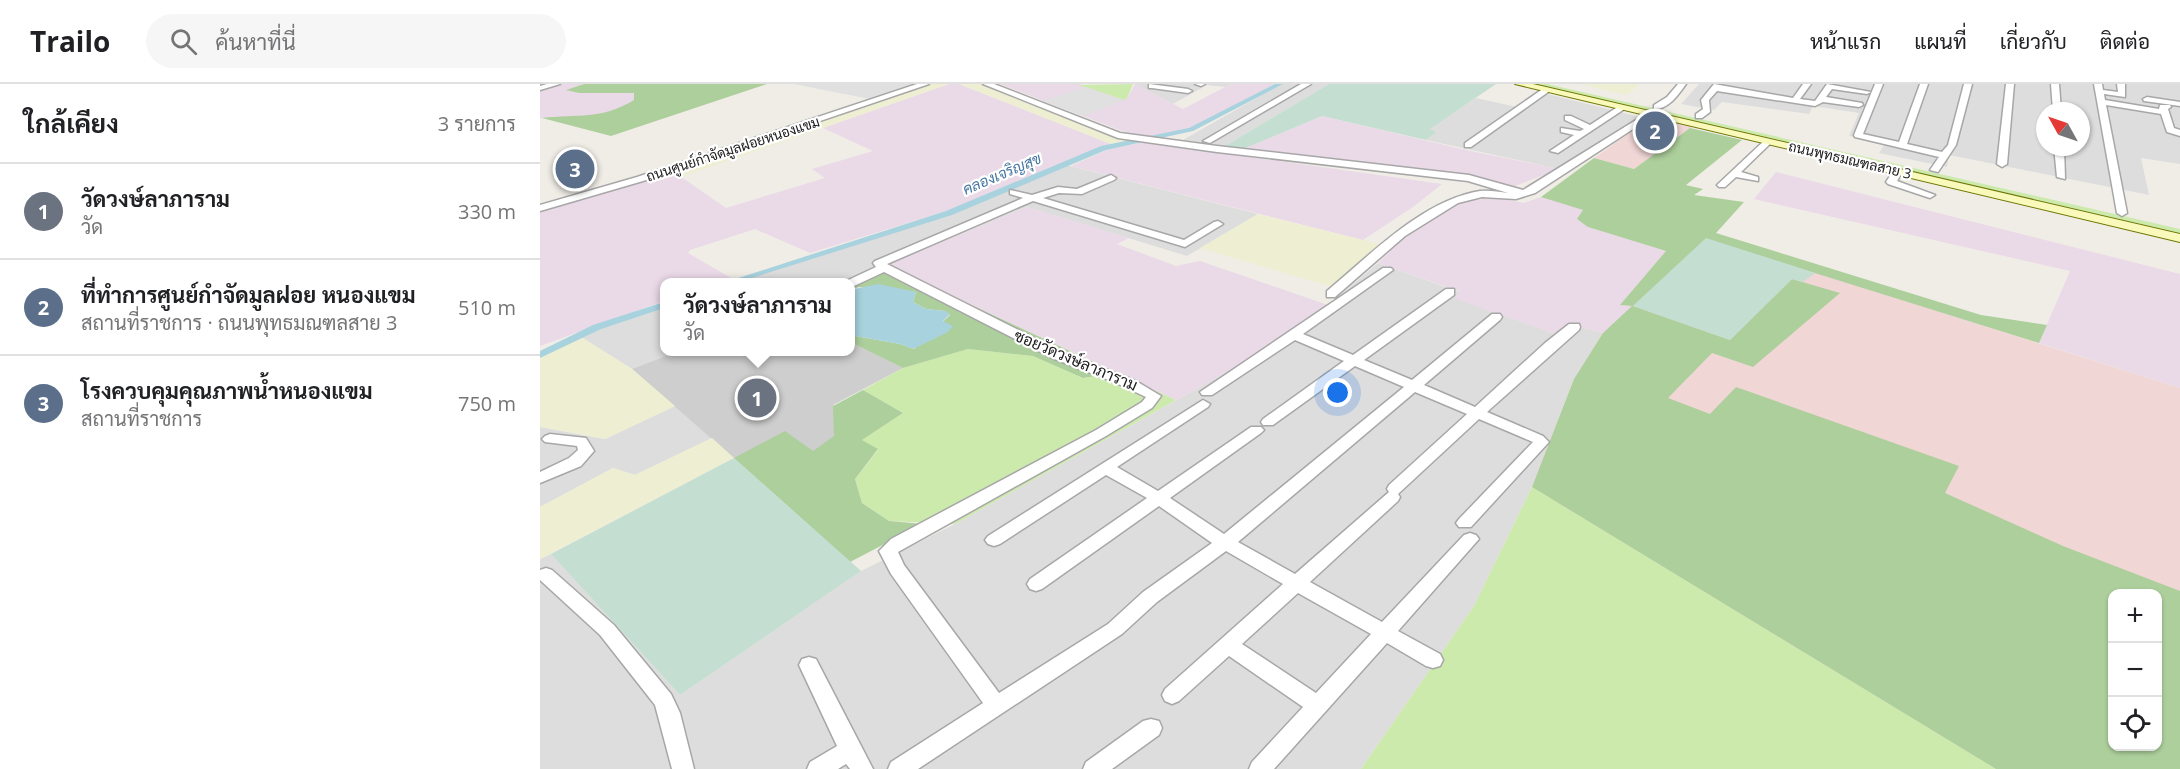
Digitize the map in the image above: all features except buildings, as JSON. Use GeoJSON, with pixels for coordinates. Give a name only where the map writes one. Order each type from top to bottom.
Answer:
{"type":"FeatureCollection","features":[{"type":"Feature","properties":{"kind":"main road","name":"ถนนพุทธมณฑลสาย 3"},"geometry":{"type":"LineString","coordinates":[[1520,84],[1551,87],[1655,111],[1768,141],[2180,238]]}},
{"type":"Feature","properties":{"kind":"main road","name":"ถนนพุทธมณฑลสาย 3"},"geometry":{"type":"LineString","coordinates":[[1551,87],[1622,108],[1699,116],[2180,226]]}},
{"type":"Feature","properties":{"kind":"street"},"geometry":{"type":"LineString","coordinates":[[540,88],[556,84]]}},
{"type":"Feature","properties":{"kind":"street","name":"ถนนศูนย์กำจัดมูลฝอยหนองแขม"},"geometry":{"type":"LineString","coordinates":[[540,208],[630,183],[925,84]]}},
{"type":"Feature","properties":{"kind":"street"},"geometry":{"type":"LineString","coordinates":[[987,84],[1109,132],[1150,140],[1483,181],[1524,194]]}},
{"type":"Feature","properties":{"kind":"street"},"geometry":{"type":"LineString","coordinates":[[1173,99],[1201,84]]}},
{"type":"Feature","properties":{"kind":"street"},"geometry":{"type":"LineString","coordinates":[[1207,141],[1307,84]]}},
{"type":"Feature","properties":{"kind":"street"},"geometry":{"type":"LineString","coordinates":[[1331,294],[1401,234],[1454,201],[1482,194],[1516,196],[1524,194],[1655,111],[1670,99],[1682,84]]}},
{"type":"Feature","properties":{"kind":"street"},"geometry":{"type":"LineString","coordinates":[[1754,94],[1761,84]]}},
{"type":"Feature","properties":{"kind":"street"},"geometry":{"type":"LineString","coordinates":[[1795,101],[1807,84]]}},
{"type":"Feature","properties":{"kind":"street"},"geometry":{"type":"LineString","coordinates":[[1879,84],[1857,133],[1864,138],[1946,156]]}},
{"type":"Feature","properties":{"kind":"street"},"geometry":{"type":"LineString","coordinates":[[1902,145],[1924,84]]}},
{"type":"Feature","properties":{"kind":"street"},"geometry":{"type":"LineString","coordinates":[[1935,170],[1952,145],[1968,84]]}},
{"type":"Feature","properties":{"kind":"street"},"geometry":{"type":"LineString","coordinates":[[2002,164],[2010,84]]}},
{"type":"Feature","properties":{"kind":"street"},"geometry":{"type":"LineString","coordinates":[[2055,84],[2056,102]]}},
{"type":"Feature","properties":{"kind":"street"},"geometry":{"type":"LineString","coordinates":[[2121,84],[2122,95]]}},
{"type":"Feature","properties":{"kind":"street"},"geometry":{"type":"LineString","coordinates":[[1699,116],[1707,110],[1705,100],[1717,86],[1815,104],[1830,85],[1867,92]]}},
{"type":"Feature","properties":{"kind":"street"},"geometry":{"type":"LineString","coordinates":[[1151,86],[1188,91]]}},
{"type":"Feature","properties":{"kind":"street"},"geometry":{"type":"LineString","coordinates":[[1468,145],[1551,87]]}},
{"type":"Feature","properties":{"kind":"street"},"geometry":{"type":"LineString","coordinates":[[2122,213],[2098,88],[2180,106]]}},
{"type":"Feature","properties":{"kind":"street"},"geometry":{"type":"LineString","coordinates":[[1821,99],[1859,105]]}},
{"type":"Feature","properties":{"kind":"street"},"geometry":{"type":"LineString","coordinates":[[2101,102],[2180,116]]}},
{"type":"Feature","properties":{"kind":"street"},"geometry":{"type":"LineString","coordinates":[[2180,106],[2163,107],[2170,128],[2180,132]]}},
{"type":"Feature","properties":{"kind":"street"},"geometry":{"type":"LineString","coordinates":[[1555,151],[1622,108]]}},
{"type":"Feature","properties":{"kind":"street"},"geometry":{"type":"LineString","coordinates":[[1568,118],[1590,128]]}},
{"type":"Feature","properties":{"kind":"street"},"geometry":{"type":"LineString","coordinates":[[1564,130],[1582,134]]}},
{"type":"Feature","properties":{"kind":"street"},"geometry":{"type":"LineString","coordinates":[[1722,185],[1768,141]]}},
{"type":"Feature","properties":{"kind":"street"},"geometry":{"type":"LineString","coordinates":[[2060,156],[2062,177]]}},
{"type":"Feature","properties":{"kind":"street"},"geometry":{"type":"LineString","coordinates":[[1898,171],[1890,182],[1930,195]]}},
{"type":"Feature","properties":{"kind":"street"},"geometry":{"type":"LineString","coordinates":[[1733,173],[1755,179]]}},
{"type":"Feature","properties":{"kind":"street"},"geometry":{"type":"LineString","coordinates":[[1456,177],[1464,197]]}},
{"type":"Feature","properties":{"kind":"street"},"geometry":{"type":"LineString","coordinates":[[851,278],[1052,190],[1078,192],[1111,178]]}},
{"type":"Feature","properties":{"kind":"street"},"geometry":{"type":"LineString","coordinates":[[1014,192],[1185,244],[1218,224]]}},
{"type":"Feature","properties":{"kind":"street","name":"ซอยวัดวงษ์ลาภาราม"},"geometry":{"type":"LineString","coordinates":[[882,265],[1060,356],[1142,388],[1154,396],[1147,405],[1101,433],[897,543],[888,551],[897,569],[997,706]]}},
{"type":"Feature","properties":{"kind":"street"},"geometry":{"type":"LineString","coordinates":[[994,540],[1105,467],[1387,270]]}},
{"type":"Feature","properties":{"kind":"street"},"geometry":{"type":"LineString","coordinates":[[1036,584],[1160,499],[1450,292]]}},
{"type":"Feature","properties":{"kind":"street"},"geometry":{"type":"LineString","coordinates":[[899,769],[1115,629],[1150,597],[1224,543],[1496,317]]}},
{"type":"Feature","properties":{"kind":"street"},"geometry":{"type":"LineString","coordinates":[[1172,695],[1298,582],[1550,346],[1574,327]]}},
{"type":"Feature","properties":{"kind":"street"},"geometry":{"type":"LineString","coordinates":[[1260,769],[1385,634],[1541,442],[1539,439],[1414,384],[1295,335]]}},
{"type":"Feature","properties":{"kind":"street"},"geometry":{"type":"LineString","coordinates":[[540,478],[575,462],[586,451],[581,441],[550,439]]}},
{"type":"Feature","properties":{"kind":"street"},"geometry":{"type":"LineString","coordinates":[[1105,467],[1160,499],[1224,543],[1298,582],[1433,660]]}},
{"type":"Feature","properties":{"kind":"street"},"geometry":{"type":"LineString","coordinates":[[546,575],[607,630],[664,700],[683,769]]}},
{"type":"Feature","properties":{"kind":"street"},"geometry":{"type":"LineString","coordinates":[[1228,645],[1318,706]]}},
{"type":"Feature","properties":{"kind":"street"},"geometry":{"type":"LineString","coordinates":[[809,665],[850,750],[862,769]]}},
{"type":"Feature","properties":{"kind":"street"},"geometry":{"type":"LineString","coordinates":[[1094,769],[1151,728]]}},
{"type":"Feature","properties":{"kind":"street"},"geometry":{"type":"LineString","coordinates":[[818,769],[850,750]]}},
{"type":"Feature","properties":{"kind":"shaded area"},"geometry":{"type":"Polygon","coordinates":[[[540,84],[584,84],[567,90],[579,93],[634,93],[634,100],[621,108],[593,116],[540,118],[540,84]]]}},
{"type":"Feature","properties":{"kind":"shaded area"},"geometry":{"type":"Polygon","coordinates":[[[793,84],[915,84],[870,99],[793,84]]]}},
{"type":"Feature","properties":{"kind":"shaded area"},"geometry":{"type":"Polygon","coordinates":[[[949,84],[959,84],[1111,144],[953,209],[810,253],[755,229],[690,250],[688,253],[731,278],[660,278],[660,302],[540,346],[540,210],[674,172],[726,208],[825,178],[812,169],[873,151],[823,128],[949,84]]]}},
{"type":"Feature","properties":{"kind":"shaded area"},"geometry":{"type":"Polygon","coordinates":[[[1000,84],[1080,84],[1127,98],[1135,84],[1183,109],[1231,84],[1276,84],[1193,128],[1154,137],[1130,134],[1000,84]]]}},
{"type":"Feature","properties":{"kind":"shaded area"},"geometry":{"type":"Polygon","coordinates":[[[1135,84],[1231,84],[1225,87],[1207,85],[1173,104],[1135,84]]]}},
{"type":"Feature","properties":{"kind":"shaded area"},"geometry":{"type":"Polygon","coordinates":[[[1281,84],[1329,84],[1225,146],[1183,140],[1281,84]]]}},
{"type":"Feature","properties":{"kind":"shaded area"},"geometry":{"type":"Polygon","coordinates":[[[1699,84],[2180,84],[2180,164],[2141,158],[2149,195],[1949,155],[1947,167],[1879,153],[1885,144],[1849,136],[1859,113],[1813,106],[1809,114],[1722,102],[1714,110],[1681,104],[1699,84]]]}},
{"type":"Feature","properties":{"kind":"shaded area"},"geometry":{"type":"Polygon","coordinates":[[[1086,87],[1124,100],[1084,116],[1042,101],[1086,87]]]}},
{"type":"Feature","properties":{"kind":"shaded area"},"geometry":{"type":"Polygon","coordinates":[[[1539,92],[1640,117],[1559,169],[1426,140],[1437,132],[1429,129],[1476,98],[1517,107],[1539,92]]]}},
{"type":"Feature","properties":{"kind":"shaded area"},"geometry":{"type":"Polygon","coordinates":[[[1322,116],[1461,149],[1559,169],[1505,190],[1428,171],[1243,149],[1322,116]]]}},
{"type":"Feature","properties":{"kind":"shaded area"},"geometry":{"type":"Polygon","coordinates":[[[1652,117],[1693,126],[1634,169],[1594,158],[1652,117]]]}},
{"type":"Feature","properties":{"kind":"shaded area"},"geometry":{"type":"Polygon","coordinates":[[[1145,142],[1442,184],[1413,207],[1363,240],[1071,166],[1109,149],[1145,142]]]}},
{"type":"Feature","properties":{"kind":"shaded area"},"geometry":{"type":"Polygon","coordinates":[[[1066,165],[1258,214],[1187,256],[1027,207],[854,278],[749,278],[947,215],[1066,165]]]}},
{"type":"Feature","properties":{"kind":"shaded area"},"geometry":{"type":"Polygon","coordinates":[[[1776,172],[2180,274],[2180,388],[2039,343],[2070,271],[1754,199],[1776,172]]]}},
{"type":"Feature","properties":{"kind":"shaded area"},"geometry":{"type":"Polygon","coordinates":[[[1541,197],[1584,210],[1588,227],[1666,251],[1621,305],[1633,306],[1603,333],[1572,325],[1555,334],[1454,298],[1461,292],[1378,263],[1410,233],[1461,201],[1499,198],[1524,203],[1541,197]]]}},
{"type":"Feature","properties":{"kind":"shaded area"},"geometry":{"type":"Polygon","coordinates":[[[1027,207],[1129,238],[1117,244],[1176,266],[1200,261],[1328,305],[1313,318],[1239,365],[1176,400],[886,265],[1027,207]]]}},
{"type":"Feature","properties":{"kind":"shaded area"},"geometry":{"type":"Polygon","coordinates":[[[1706,238],[2180,388],[2180,769],[1996,769],[1532,487],[1574,379],[1603,333],[1706,238]]]}},
{"type":"Feature","properties":{"kind":"shaded area"},"geometry":{"type":"Polygon","coordinates":[[[1378,263],[1462,293],[1455,298],[1555,334],[1572,325],[1603,333],[1574,379],[1532,487],[1474,606],[1361,769],[540,769],[540,559],[551,554],[680,695],[861,571],[955,524],[1239,365],[1313,318],[1378,263]]]}},
{"type":"Feature","properties":{"kind":"shaded area"},"geometry":{"type":"Polygon","coordinates":[[[660,307],[660,356],[666,356],[632,369],[581,337],[660,307]]]}},
{"type":"Feature","properties":{"kind":"shaded area"},"geometry":{"type":"Polygon","coordinates":[[[855,344],[903,368],[833,405],[870,429],[775,494],[632,369],[666,356],[855,356],[855,344]]]}},
{"type":"Feature","properties":{"kind":"shaded area"},"geometry":{"type":"Polygon","coordinates":[[[675,406],[712,438],[635,475],[613,468],[540,507],[540,427],[605,439],[675,406]]]}},
{"type":"Feature","properties":{"kind":"green space"},"geometry":{"type":"Polygon","coordinates":[[[584,84],[767,84],[611,136],[542,118],[611,111],[634,100],[634,93],[579,93],[566,90],[584,84]]]}},
{"type":"Feature","properties":{"kind":"green space"},"geometry":{"type":"Polygon","coordinates":[[[931,84],[949,84],[681,177],[674,172],[931,84]]]}},
{"type":"Feature","properties":{"kind":"green space"},"geometry":{"type":"Polygon","coordinates":[[[959,84],[979,84],[1119,137],[1135,140],[1111,144],[959,84]]]}},
{"type":"Feature","properties":{"kind":"green space"},"geometry":{"type":"Polygon","coordinates":[[[1133,84],[1124,100],[1078,85],[1133,84]]]}},
{"type":"Feature","properties":{"kind":"green space"},"geometry":{"type":"Polygon","coordinates":[[[1329,84],[1496,84],[1430,129],[1437,132],[1426,140],[1322,116],[1243,149],[1225,146],[1329,84]]]}},
{"type":"Feature","properties":{"kind":"green space"},"geometry":{"type":"Polygon","coordinates":[[[1527,84],[1547,84],[2180,229],[2180,235],[1527,84]]]}},
{"type":"Feature","properties":{"kind":"green space"},"geometry":{"type":"Polygon","coordinates":[[[1580,84],[1640,84],[1627,95],[1580,84]]]}},
{"type":"Feature","properties":{"kind":"green space"},"geometry":{"type":"Polygon","coordinates":[[[1690,128],[1742,140],[1686,185],[1703,189],[1694,195],[1744,202],[1716,233],[1981,315],[2047,325],[2039,343],[1706,239],[1633,306],[1730,340],[1792,279],[1840,293],[1753,367],[1712,353],[1668,398],[1710,414],[1736,387],[1959,466],[1945,493],[2063,546],[2180,591],[2180,769],[1996,769],[1532,487],[1574,379],[1603,333],[1632,306],[1620,305],[1666,251],[1588,227],[1577,219],[1583,210],[1541,197],[1594,158],[1634,169],[1690,128]]]}},
{"type":"Feature","properties":{"kind":"green space"},"geometry":{"type":"Polygon","coordinates":[[[1258,214],[1380,245],[1332,287],[1200,248],[1258,214]]]}},
{"type":"Feature","properties":{"kind":"green space"},"geometry":{"type":"Polygon","coordinates":[[[1706,238],[1815,273],[1803,282],[1792,279],[1730,340],[1633,306],[1706,238]]]}},
{"type":"Feature","properties":{"kind":"green space"},"geometry":{"type":"Polygon","coordinates":[[[886,265],[1117,373],[1083,378],[1033,356],[968,349],[903,368],[855,344],[855,336],[900,344],[914,349],[950,315],[945,311],[926,309],[913,302],[916,292],[855,288],[854,278],[886,265]]]}},
{"type":"Feature","properties":{"kind":"green space"},"geometry":{"type":"Polygon","coordinates":[[[581,337],[632,369],[675,406],[605,439],[540,427],[540,358],[581,337]]]}},
{"type":"Feature","properties":{"kind":"green space"},"geometry":{"type":"Polygon","coordinates":[[[968,349],[1033,356],[1083,378],[1117,373],[1176,400],[955,524],[889,521],[862,503],[855,479],[878,450],[862,440],[903,413],[863,390],[903,368],[968,349]]]}},
{"type":"Feature","properties":{"kind":"green space"},"geometry":{"type":"Polygon","coordinates":[[[863,390],[903,413],[862,440],[878,449],[855,479],[862,503],[889,521],[923,524],[850,562],[734,458],[785,431],[813,451],[834,436],[833,406],[863,390]]]}},
{"type":"Feature","properties":{"kind":"green space"},"geometry":{"type":"Polygon","coordinates":[[[712,438],[734,458],[540,559],[540,507],[613,468],[635,475],[712,438]]]}},
{"type":"Feature","properties":{"kind":"green space"},"geometry":{"type":"Polygon","coordinates":[[[734,458],[861,571],[680,695],[551,554],[734,458]]]}},
{"type":"Feature","properties":{"kind":"green space"},"geometry":{"type":"Polygon","coordinates":[[[1532,487],[1996,769],[1361,769],[1474,606],[1532,487]]]}},
{"type":"Feature","properties":{"kind":"water"},"geometry":{"type":"Polygon","coordinates":[[[878,284],[916,292],[913,302],[926,309],[945,311],[950,314],[943,321],[953,326],[948,332],[913,349],[900,344],[855,336],[855,289],[878,284]]]}},
{"type":"Feature","properties":{"kind":"waterway","name":"คลองเจริญสุข"},"geometry":{"type":"LineString","coordinates":[[744,278],[949,213],[1104,148],[1191,130],[1280,84]]}},
{"type":"Feature","properties":{"kind":"waterway","name":"คลองเจริญสุข"},"geometry":{"type":"LineString","coordinates":[[540,355],[597,327],[660,306]]}},
{"type":"Feature","properties":{"kind":"place","name":"ที่ทำการศูนย์กำจัดมูลฝอย หนองแขม"},"geometry":{"type":"Point","coordinates":[1655,131]}},
{"type":"Feature","properties":{"kind":"place","name":"โรงควบคุมคุณภาพน้ำหนองแขม"},"geometry":{"type":"Point","coordinates":[575,169]}},
{"type":"Feature","properties":{"kind":"place","name":"วัดวงษ์ลาภาราม"},"geometry":{"type":"Point","coordinates":[757,398]}}]}
